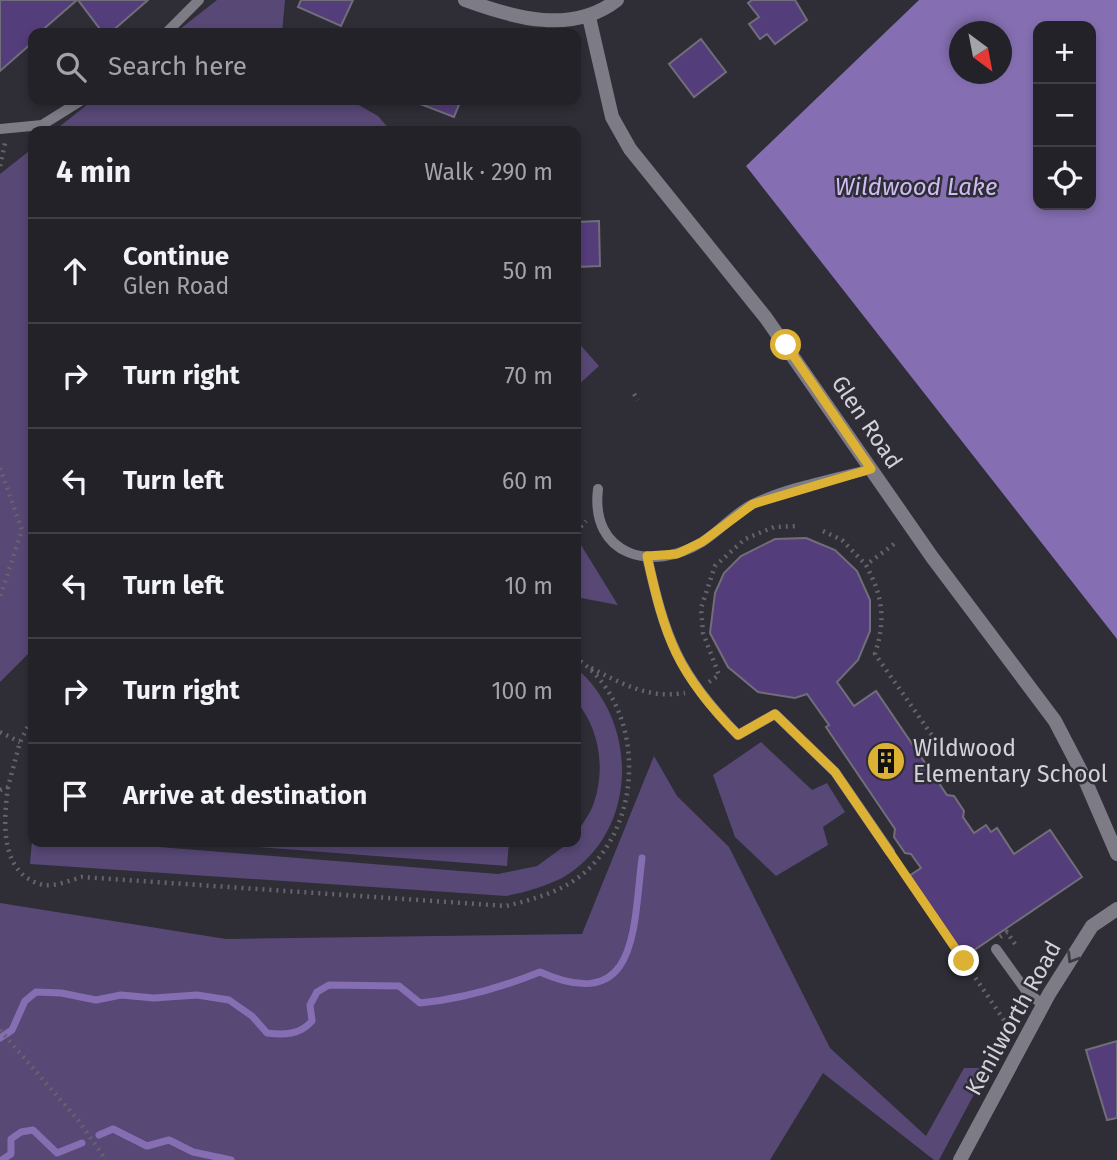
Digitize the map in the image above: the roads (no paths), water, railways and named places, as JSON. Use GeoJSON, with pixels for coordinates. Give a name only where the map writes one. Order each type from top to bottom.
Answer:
{"type":"FeatureCollection","features":[{"type":"Feature","properties":{"kind":"street"},"geometry":{"type":"LineString","coordinates":[[465,0],[521,17],[565,21],[589,17],[617,0]]}},
{"type":"Feature","properties":{"kind":"street","name":"Glen Road"},"geometry":{"type":"LineString","coordinates":[[589,17],[612,117],[629,149],[766,318],[932,557],[1055,721],[1082,773],[1117,854]]}},
{"type":"Feature","properties":{"kind":"street","name":"Kenilworth Road"},"geometry":{"type":"LineString","coordinates":[[960,1160],[1043,1005],[1092,926],[1117,909]]}},
{"type":"Feature","properties":{"kind":"lane"},"geometry":{"type":"LineString","coordinates":[[171,28],[199,0]]}},
{"type":"Feature","properties":{"kind":"lane"},"geometry":{"type":"LineString","coordinates":[[32,126],[42,125],[74,105]]}},
{"type":"Feature","properties":{"kind":"lane"},"geometry":{"type":"LineString","coordinates":[[4,129],[28,126]]}},
{"type":"Feature","properties":{"kind":"lane"},"geometry":{"type":"LineString","coordinates":[[597,489],[595,510],[601,531],[617,550],[647,556],[677,554],[702,542],[753,504],[871,469]]}},
{"type":"Feature","properties":{"kind":"lane"},"geometry":{"type":"LineString","coordinates":[[647,556],[662,623],[678,660],[698,690],[738,735],[775,714],[835,772],[890,852]]}},
{"type":"Feature","properties":{"kind":"lane"},"geometry":{"type":"LineString","coordinates":[[996,949],[1027,992],[1043,1005]]}},
{"type":"Feature","properties":{"kind":"water","name":"Wildwood Lake"},"geometry":{"type":"Polygon","coordinates":[[[919,0],[1117,0],[1117,639],[746,166],[919,0]]]}},
{"type":"Feature","properties":{"kind":"waterway"},"geometry":{"type":"LineString","coordinates":[[0,1038],[12,1030],[25,1001],[36,992],[61,993],[96,1000],[121,995],[154,998],[197,995],[229,1000],[252,1016],[267,1033],[280,1034],[291,1033],[307,1026],[312,1021],[310,1005],[317,992],[329,985],[399,986],[420,1003],[481,992],[540,972],[572,983],[596,982],[613,973],[625,957],[632,936],[642,858]]}},
{"type":"Feature","properties":{"kind":"waterway"},"geometry":{"type":"LineString","coordinates":[[99,1135],[113,1129],[147,1146],[169,1140],[193,1152],[231,1160]]}},
{"type":"Feature","properties":{"kind":"waterway"},"geometry":{"type":"LineString","coordinates":[[2,1160],[11,1154],[11,1139],[21,1132],[33,1130],[57,1153],[82,1143]]}},
{"type":"Feature","properties":{"kind":"place","name":"Wildwood Elementary School"},"geometry":{"type":"Point","coordinates":[886,761]}}]}
